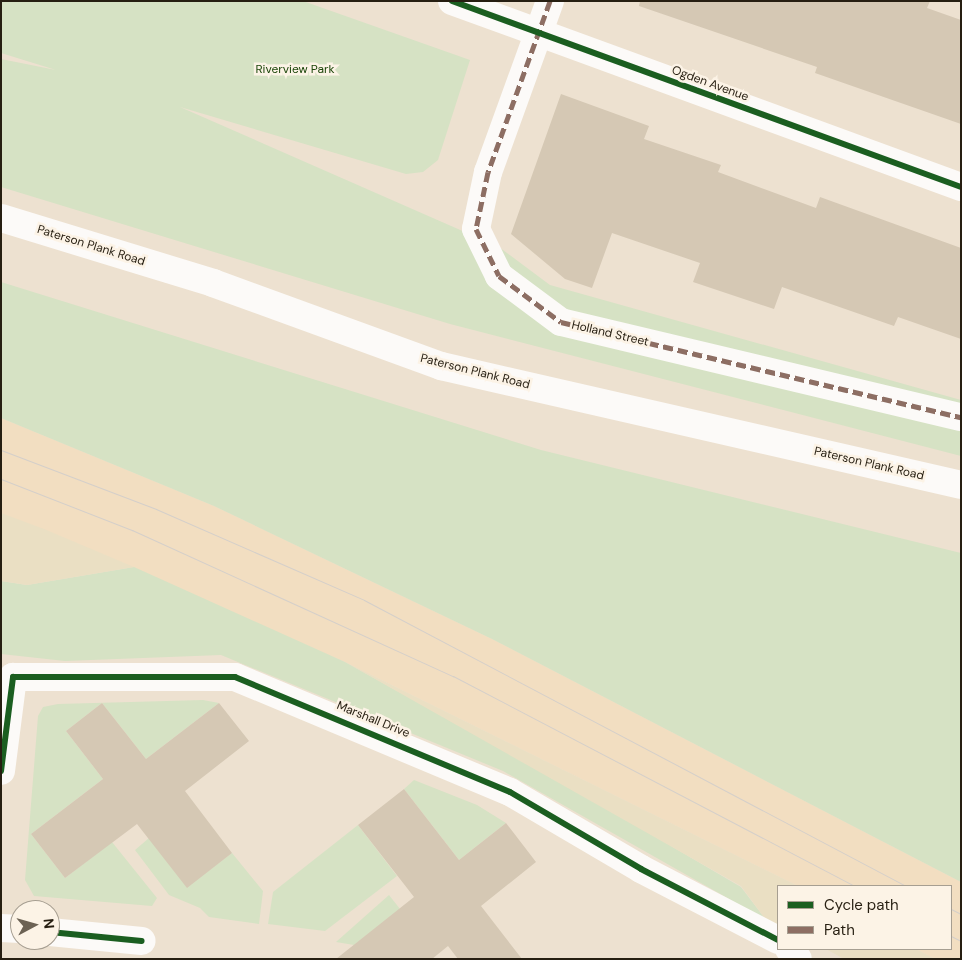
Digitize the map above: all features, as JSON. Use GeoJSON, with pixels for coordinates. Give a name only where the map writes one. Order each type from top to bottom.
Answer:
{"type":"FeatureCollection","features":[{"type":"Feature","properties":{"kind":"street","name":"Ogden Avenue"},"geometry":{"type":"LineString","coordinates":[[452,1],[512,15],[580,48],[961,187]]}},
{"type":"Feature","properties":{"kind":"street","name":"Holland Street"},"geometry":{"type":"LineString","coordinates":[[550,1],[488,172],[476,229],[499,276],[561,322],[961,417]]}},
{"type":"Feature","properties":{"kind":"street","name":"Paterson Plank Road"},"geometry":{"type":"LineString","coordinates":[[1,218],[213,283],[441,366],[961,485]]}},
{"type":"Feature","properties":{"kind":"street","name":"Marshall Drive"},"geometry":{"type":"LineString","coordinates":[[1,771],[7,676],[235,677],[510,792],[641,869],[777,939]]}},
{"type":"Feature","properties":{"kind":"street"},"geometry":{"type":"LineString","coordinates":[[60,933],[142,941]]}},
{"type":"Feature","properties":{"kind":"shaded area"},"geometry":{"type":"Polygon","coordinates":[[[1,418],[214,506],[492,639],[961,882],[961,959],[935,959],[918,950],[952,950],[952,885],[796,885],[345,662],[1,513],[1,418]]]}},
{"type":"Feature","properties":{"kind":"green space","name":"Riverview Park"},"geometry":{"type":"Polygon","coordinates":[[[1,1],[303,1],[470,60],[438,160],[423,172],[406,174],[180,107],[499,247],[550,285],[961,400],[961,456],[450,324],[1,187],[1,59],[56,70],[1,53],[1,1]]]}},
{"type":"Feature","properties":{"kind":"green space"},"geometry":{"type":"Polygon","coordinates":[[[1,282],[541,450],[961,553],[961,882],[492,639],[214,506],[1,418],[1,282]]]}},
{"type":"Feature","properties":{"kind":"green space"},"geometry":{"type":"Polygon","coordinates":[[[134,567],[345,662],[555,778],[741,887],[766,920],[503,771],[221,655],[65,661],[1,654],[1,581],[27,585],[134,567]]]}},
{"type":"Feature","properties":{"kind":"green space"},"geometry":{"type":"Polygon","coordinates":[[[203,700],[219,703],[146,759],[102,703],[66,731],[103,779],[31,834],[65,878],[112,842],[157,898],[152,906],[34,896],[25,880],[38,716],[43,707],[58,704],[203,700]]]}},
{"type":"Feature","properties":{"kind":"green space"},"geometry":{"type":"Polygon","coordinates":[[[414,780],[477,805],[506,823],[459,860],[404,789],[414,780]]]}},
{"type":"Feature","properties":{"kind":"green space"},"geometry":{"type":"Polygon","coordinates":[[[358,825],[397,876],[325,931],[268,924],[273,892],[358,825]]]}},
{"type":"Feature","properties":{"kind":"green space"},"geometry":{"type":"Polygon","coordinates":[[[149,838],[187,887],[232,853],[263,891],[259,924],[209,917],[200,908],[169,895],[135,850],[149,838]]]}},
{"type":"Feature","properties":{"kind":"green space"},"geometry":{"type":"Polygon","coordinates":[[[389,895],[400,909],[354,945],[336,942],[389,895]]]}},
{"type":"Feature","properties":{"kind":"sand"},"geometry":{"type":"Polygon","coordinates":[[[1,513],[134,567],[27,585],[1,581],[1,513]]]}},
{"type":"Feature","properties":{"kind":"sand"},"geometry":{"type":"Polygon","coordinates":[[[345,662],[796,885],[777,885],[777,925],[766,920],[741,886],[345,662]]]}},
{"type":"Feature","properties":{"kind":"sand"},"geometry":{"type":"Polygon","coordinates":[[[828,950],[918,950],[935,959],[844,959],[828,950]]]}},
{"type":"Feature","properties":{"kind":"building"},"geometry":{"type":"Polygon","coordinates":[[[640,1],[930,1],[927,8],[961,20],[961,124],[815,73],[817,67],[639,6],[640,1]]]}},
{"type":"Feature","properties":{"kind":"building"},"geometry":{"type":"Polygon","coordinates":[[[561,94],[649,126],[644,139],[721,165],[718,172],[816,208],[820,197],[961,248],[961,339],[898,317],[894,326],[782,287],[774,309],[693,282],[700,263],[612,233],[592,288],[565,279],[511,234],[561,94]]]}},
{"type":"Feature","properties":{"kind":"building"},"geometry":{"type":"Polygon","coordinates":[[[102,703],[146,759],[219,703],[249,741],[185,791],[232,853],[187,888],[137,824],[65,878],[31,834],[103,779],[66,731],[102,703]]]}},
{"type":"Feature","properties":{"kind":"building"},"geometry":{"type":"Polygon","coordinates":[[[404,789],[459,860],[506,823],[536,862],[481,906],[522,959],[458,959],[448,946],[432,959],[336,959],[414,897],[358,825],[404,789]]]}},
{"type":"Feature","properties":{"kind":"tram line"},"geometry":{"type":"LineString","coordinates":[[1,450],[156,509],[364,600],[904,885]]}},
{"type":"Feature","properties":{"kind":"tram line"},"geometry":{"type":"LineString","coordinates":[[1,479],[132,530],[453,676],[853,885]]}},
{"type":"Feature","properties":{"kind":"tram line"},"geometry":{"type":"LineString","coordinates":[[952,910],[961,914]]}},
{"type":"Feature","properties":{"kind":"tram line"},"geometry":{"type":"LineString","coordinates":[[952,936],[961,941]]}},
{"type":"Feature","properties":{"kind":"marked path"},"geometry":{"type":"LineString","coordinates":[[550,1],[488,172],[476,229],[499,276],[561,322],[961,417]]}},
{"type":"Feature","properties":{"kind":"cycle path"},"geometry":{"type":"LineString","coordinates":[[452,1],[961,187]]}},
{"type":"Feature","properties":{"kind":"cycle path"},"geometry":{"type":"LineString","coordinates":[[1,771],[13,677],[235,677],[510,792],[641,869],[777,939]]}},
{"type":"Feature","properties":{"kind":"cycle path"},"geometry":{"type":"LineString","coordinates":[[60,933],[142,941]]}}]}
